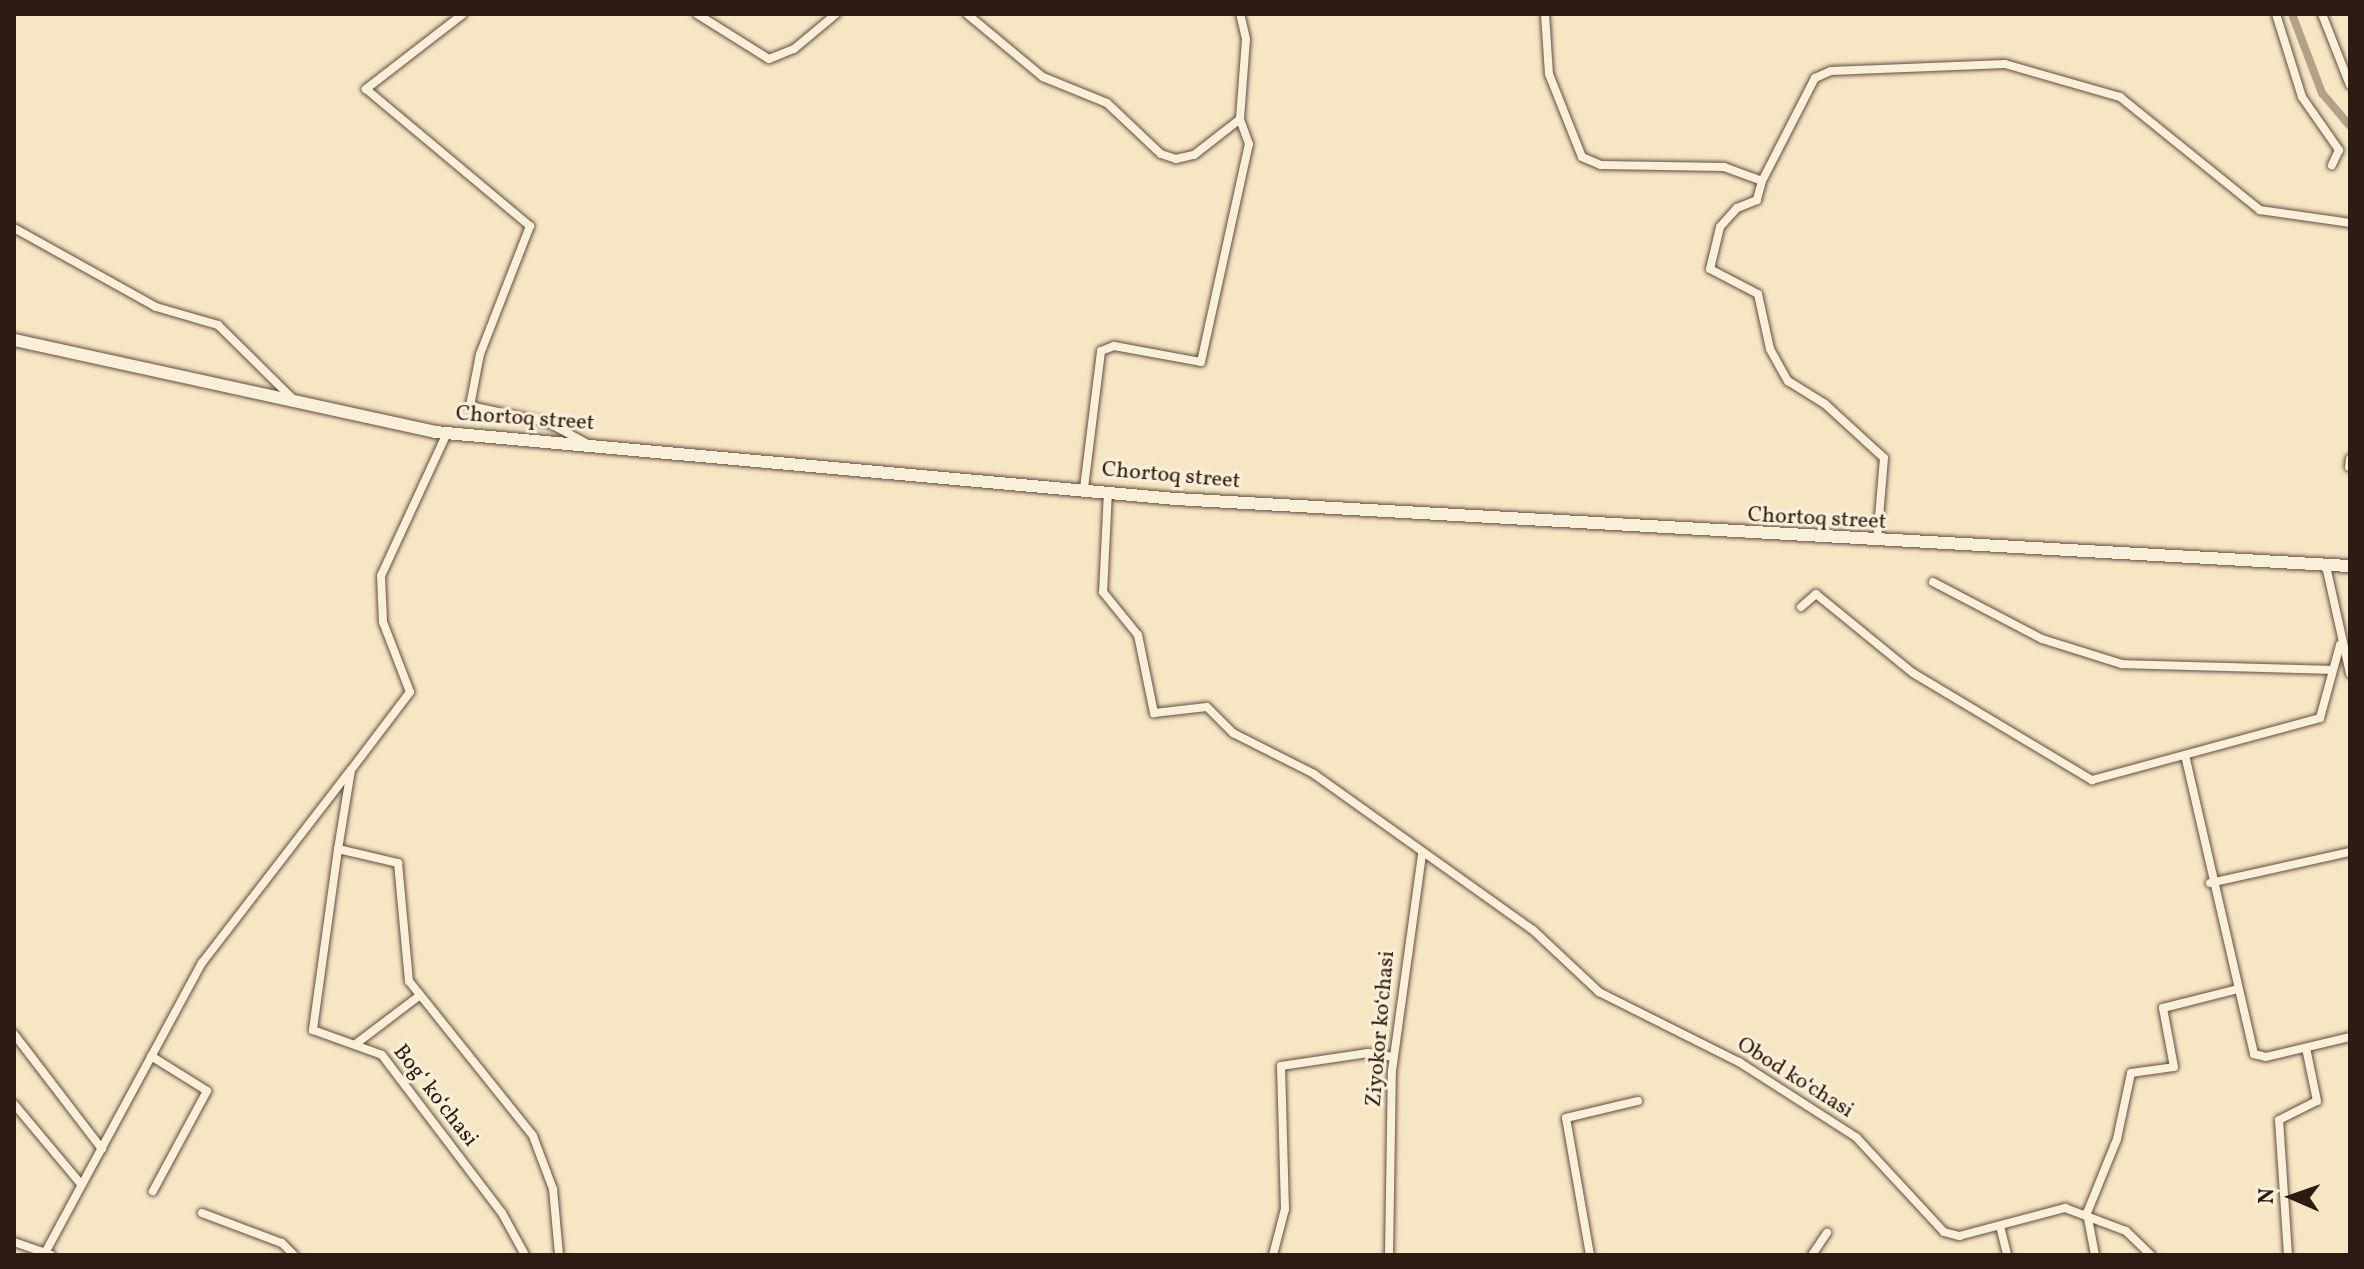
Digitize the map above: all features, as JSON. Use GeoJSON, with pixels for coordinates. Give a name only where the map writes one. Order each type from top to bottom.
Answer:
{"type":"FeatureCollection","features":[{"type":"Feature","properties":{"kind":"main road","name":"Chortoq street"},"geometry":{"type":"LineString","coordinates":[[14,340],[300,405],[447,433],[1108,491],[1877,542],[2350,566]]}},
{"type":"Feature","properties":{"kind":"street"},"geometry":{"type":"LineString","coordinates":[[463,14],[366,89],[530,226],[524,256],[480,354],[470,406],[549,423],[586,443]]}},
{"type":"Feature","properties":{"kind":"street"},"geometry":{"type":"LineString","coordinates":[[697,14],[769,59],[836,14]]}},
{"type":"Feature","properties":{"kind":"street"},"geometry":{"type":"LineString","coordinates":[[967,14],[1055,85],[1107,103],[1161,154],[1186,159],[1240,119]]}},
{"type":"Feature","properties":{"kind":"street"},"geometry":{"type":"LineString","coordinates":[[1084,488],[1101,351],[1114,346],[1201,362],[1249,144],[1240,119],[1246,39],[1240,14]]}},
{"type":"Feature","properties":{"kind":"street"},"geometry":{"type":"LineString","coordinates":[[1545,14],[1549,74],[1582,157],[1601,165],[1724,167],[1762,181]]}},
{"type":"Feature","properties":{"kind":"street"},"geometry":{"type":"LineString","coordinates":[[2276,14],[2302,97],[2339,150],[2332,165]]}},
{"type":"Feature","properties":{"kind":"street"},"geometry":{"type":"LineString","coordinates":[[2322,14],[2350,85]]}},
{"type":"Feature","properties":{"kind":"street"},"geometry":{"type":"LineString","coordinates":[[1877,542],[1884,458],[1825,404],[1788,381],[1770,349],[1758,294],[1710,269],[1720,227],[1737,208],[1757,200],[1762,181],[1815,78],[1977,62],[2120,97],[2260,210],[2350,223]]}},
{"type":"Feature","properties":{"kind":"street"},"geometry":{"type":"LineString","coordinates":[[14,228],[156,307],[218,325],[300,405]]}},
{"type":"Feature","properties":{"kind":"street","name":"Bogʻ koʻchasi"},"geometry":{"type":"LineString","coordinates":[[447,433],[381,576],[383,622],[410,692],[351,770],[311,1025],[318,1035],[375,1049],[502,1213],[525,1255]]}},
{"type":"Feature","properties":{"kind":"street"},"geometry":{"type":"LineString","coordinates":[[1108,491],[1103,592],[1138,635],[1148,707],[1162,715],[1199,705],[1215,711],[1233,733],[1314,774],[1422,855]]}},
{"type":"Feature","properties":{"kind":"street"},"geometry":{"type":"LineString","coordinates":[[2331,566],[2340,645],[2350,673]]}},
{"type":"Feature","properties":{"kind":"street"},"geometry":{"type":"LineString","coordinates":[[1933,582],[2042,639],[2122,664],[2331,670]]}},
{"type":"Feature","properties":{"kind":"street"},"geometry":{"type":"LineString","coordinates":[[1801,607],[1816,594],[1913,673],[2084,779],[2320,718],[2328,710],[2331,670],[2340,645]]}},
{"type":"Feature","properties":{"kind":"street"},"geometry":{"type":"LineString","coordinates":[[2185,755],[2210,883],[2254,1054],[2306,1048],[2350,1037]]}},
{"type":"Feature","properties":{"kind":"street"},"geometry":{"type":"LineString","coordinates":[[14,1242],[48,1254],[81,1184],[208,954],[351,770]]}},
{"type":"Feature","properties":{"kind":"street"},"geometry":{"type":"LineString","coordinates":[[338,849],[396,860],[403,962],[419,996],[533,1136],[553,1189],[559,1255]]}},
{"type":"Feature","properties":{"kind":"street"},"geometry":{"type":"LineString","coordinates":[[2210,883],[2350,852]]}},
{"type":"Feature","properties":{"kind":"street","name":"Ziyokor koʻchasi"},"geometry":{"type":"LineString","coordinates":[[1389,1255],[1393,1057],[1422,855]]}},
{"type":"Feature","properties":{"kind":"street","name":"Obod koʻchasi"},"geometry":{"type":"LineString","coordinates":[[1422,855],[1533,930],[1599,992],[1739,1062],[1856,1137],[1944,1232],[1959,1236],[2065,1208],[2087,1213],[2126,1231],[2151,1255]]}},
{"type":"Feature","properties":{"kind":"street"},"geometry":{"type":"LineString","coordinates":[[2095,1255],[2087,1213],[2117,1139],[2131,1073],[2174,1067],[2163,1008],[2238,989]]}},
{"type":"Feature","properties":{"kind":"street"},"geometry":{"type":"LineString","coordinates":[[357,1043],[419,996]]}},
{"type":"Feature","properties":{"kind":"street"},"geometry":{"type":"LineString","coordinates":[[14,1034],[102,1149]]}},
{"type":"Feature","properties":{"kind":"street"},"geometry":{"type":"LineString","coordinates":[[2288,1255],[2279,1120],[2317,1101],[2306,1048]]}},
{"type":"Feature","properties":{"kind":"street"},"geometry":{"type":"LineString","coordinates":[[1273,1255],[1285,1209],[1281,1066],[1368,1053],[1393,1057]]}},
{"type":"Feature","properties":{"kind":"street"},"geometry":{"type":"LineString","coordinates":[[151,1056],[207,1091],[153,1191]]}},
{"type":"Feature","properties":{"kind":"street"},"geometry":{"type":"LineString","coordinates":[[1590,1255],[1566,1115],[1638,1101]]}},
{"type":"Feature","properties":{"kind":"street"},"geometry":{"type":"LineString","coordinates":[[14,1104],[81,1184]]}},
{"type":"Feature","properties":{"kind":"street"},"geometry":{"type":"LineString","coordinates":[[202,1213],[282,1243],[294,1255]]}},
{"type":"Feature","properties":{"kind":"street"},"geometry":{"type":"LineString","coordinates":[[2000,1226],[2007,1255]]}},
{"type":"Feature","properties":{"kind":"street"},"geometry":{"type":"LineString","coordinates":[[1812,1255],[1827,1233]]}},
{"type":"Feature","properties":{"kind":"waterway"},"geometry":{"type":"LineString","coordinates":[[2292,14],[2322,93],[2350,126]]}}]}
